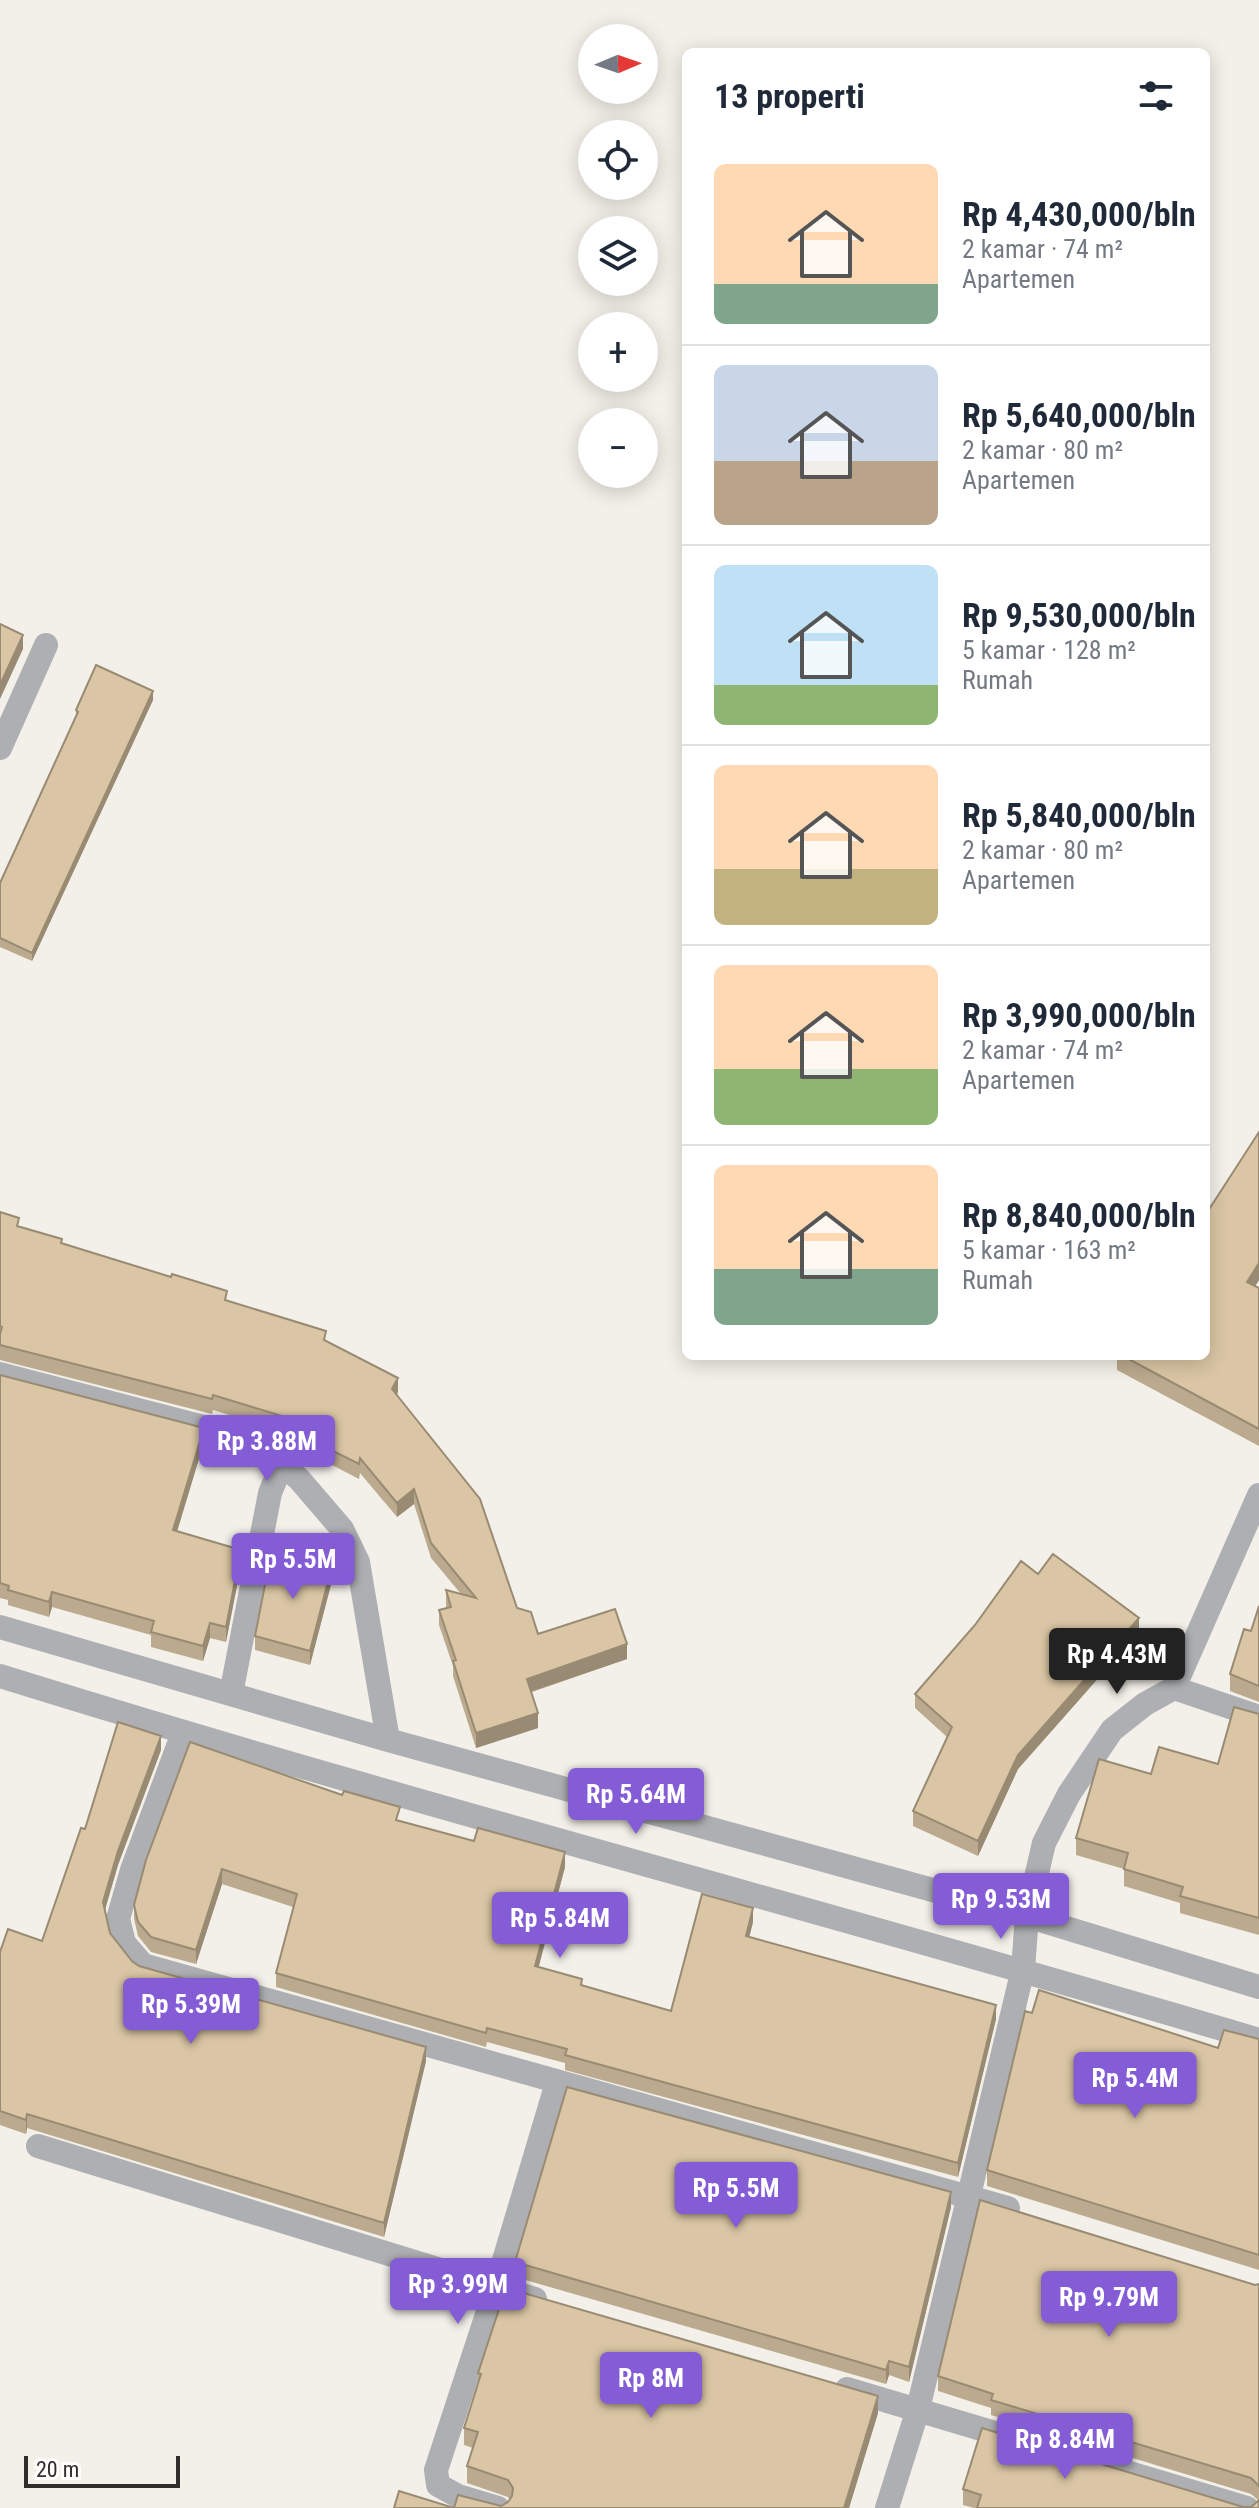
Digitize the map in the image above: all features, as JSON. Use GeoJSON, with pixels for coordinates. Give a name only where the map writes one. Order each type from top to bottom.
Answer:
{"type":"FeatureCollection","features":[{"type":"Feature","properties":{"kind":"street"},"geometry":{"type":"LineString","coordinates":[[0,748],[46,645]]}},
{"type":"Feature","properties":{"kind":"street"},"geometry":{"type":"LineString","coordinates":[[0,1374],[235,1435],[268,1452],[299,1479],[342,1529],[358,1562],[388,1740]]}},
{"type":"Feature","properties":{"kind":"street"},"geometry":{"type":"LineString","coordinates":[[231,1694],[270,1493],[282,1464]]}},
{"type":"Feature","properties":{"kind":"street"},"geometry":{"type":"LineString","coordinates":[[887,2508],[918,2409],[1023,1969],[1027,1916],[1044,1843],[1069,1794],[1112,1730],[1145,1704],[1174,1688],[1259,1495]]}},
{"type":"Feature","properties":{"kind":"street"},"geometry":{"type":"LineString","coordinates":[[0,1627],[388,1740],[1027,1916],[1259,1987]]}},
{"type":"Feature","properties":{"kind":"street"},"geometry":{"type":"LineString","coordinates":[[0,1676],[183,1733],[1023,1969],[1259,2040]]}},
{"type":"Feature","properties":{"kind":"street"},"geometry":{"type":"LineString","coordinates":[[1174,1688],[1259,1717]]}},
{"type":"Feature","properties":{"kind":"street"},"geometry":{"type":"LineString","coordinates":[[183,1733],[132,1870],[118,1919],[124,1943],[143,1965],[1027,2214]]}},
{"type":"Feature","properties":{"kind":"street"},"geometry":{"type":"LineString","coordinates":[[498,2508],[458,2496],[438,2485],[436,2470],[496,2287],[557,2083]]}},
{"type":"Feature","properties":{"kind":"street"},"geometry":{"type":"LineString","coordinates":[[38,2146],[556,2305]]}},
{"type":"Feature","properties":{"kind":"street"},"geometry":{"type":"LineString","coordinates":[[827,2383],[1247,2508]]}},
{"type":"Feature","properties":{"kind":"building"},"geometry":{"type":"Polygon","coordinates":[[[0,624],[23,635],[0,685],[0,624]]]}},
{"type":"Feature","properties":{"kind":"building"},"geometry":{"type":"Polygon","coordinates":[[[96,665],[153,691],[32,953],[0,938],[0,883],[78,712],[76,710],[96,665]]]}},
{"type":"Feature","properties":{"kind":"building"},"geometry":{"type":"Polygon","coordinates":[[[1259,1132],[1259,1263],[1247,1282],[1259,1288],[1259,1429],[1130,1360],[1210,1360],[1210,1208],[1259,1132]]]}},
{"type":"Feature","properties":{"kind":"building"},"geometry":{"type":"Polygon","coordinates":[[[0,1212],[19,1218],[17,1226],[62,1239],[61,1243],[227,1291],[225,1300],[326,1331],[324,1340],[398,1378],[392,1389],[480,1499],[517,1608],[531,1612],[538,1634],[615,1609],[627,1644],[527,1679],[538,1713],[476,1733],[439,1610],[451,1607],[446,1590],[476,1598],[431,1543],[414,1489],[397,1503],[360,1458],[359,1464],[303,1436],[308,1424],[213,1395],[212,1399],[0,1345],[0,1212]]]}},
{"type":"Feature","properties":{"kind":"building"},"geometry":{"type":"Polygon","coordinates":[[[0,1375],[204,1428],[173,1530],[241,1550],[226,1627],[210,1623],[203,1646],[151,1632],[154,1621],[52,1592],[49,1602],[8,1590],[9,1586],[0,1583],[0,1375]]]}},
{"type":"Feature","properties":{"kind":"building"},"geometry":{"type":"Polygon","coordinates":[[[294,1552],[333,1562],[310,1651],[255,1636],[270,1559],[291,1565],[294,1552]]]}},
{"type":"Feature","properties":{"kind":"building"},"geometry":{"type":"Polygon","coordinates":[[[1053,1554],[1139,1618],[1018,1755],[978,1841],[913,1811],[952,1727],[915,1694],[975,1625],[1021,1561],[1038,1574],[1053,1554]]]}},
{"type":"Feature","properties":{"kind":"building"},"geometry":{"type":"Polygon","coordinates":[[[1259,1606],[1259,1686],[1230,1674],[1244,1629],[1251,1631],[1259,1606]]]}},
{"type":"Feature","properties":{"kind":"building"},"geometry":{"type":"Polygon","coordinates":[[[1234,1707],[1259,1714],[1259,1918],[1180,1896],[1183,1887],[1124,1869],[1128,1853],[1076,1838],[1099,1759],[1151,1774],[1159,1747],[1218,1764],[1234,1707]]]}},
{"type":"Feature","properties":{"kind":"building"},"geometry":{"type":"Polygon","coordinates":[[[118,1722],[161,1736],[118,1851],[103,1902],[110,1933],[132,1961],[139,1966],[426,2047],[384,2223],[27,2114],[26,2120],[0,2111],[0,1952],[8,1929],[42,1941],[81,1828],[85,1829],[118,1722]]]}},
{"type":"Feature","properties":{"kind":"building"},"geometry":{"type":"Polygon","coordinates":[[[190,1742],[342,1795],[344,1791],[400,1807],[396,1820],[474,1841],[478,1828],[565,1852],[535,1966],[582,1979],[581,1985],[671,2011],[702,1894],[753,1908],[746,1936],[996,2005],[958,2163],[565,2055],[567,2049],[487,2028],[486,2033],[276,1973],[297,1894],[222,1869],[196,1950],[151,1937],[138,1922],[134,1905],[146,1860],[190,1742]]]}},
{"type":"Feature","properties":{"kind":"building"},"geometry":{"type":"Polygon","coordinates":[[[1039,1990],[1218,2048],[1224,2030],[1259,2039],[1259,2255],[987,2170],[1025,2011],[1032,2013],[1039,1990]]]}},
{"type":"Feature","properties":{"kind":"building"},"geometry":{"type":"Polygon","coordinates":[[[567,2087],[951,2192],[909,2367],[889,2361],[886,2370],[515,2262],[567,2087]]]}},
{"type":"Feature","properties":{"kind":"building"},"geometry":{"type":"Polygon","coordinates":[[[980,2200],[1259,2284],[1259,2486],[1251,2478],[991,2400],[993,2394],[938,2376],[980,2200]]]}},
{"type":"Feature","properties":{"kind":"building"},"geometry":{"type":"Polygon","coordinates":[[[506,2288],[878,2396],[844,2508],[454,2508],[458,2495],[501,2506],[512,2496],[513,2488],[508,2480],[467,2466],[478,2432],[464,2428],[506,2288]]]}},
{"type":"Feature","properties":{"kind":"building"},"geometry":{"type":"Polygon","coordinates":[[[982,2428],[1243,2507],[1251,2507],[1259,2500],[1259,2508],[977,2508],[981,2495],[963,2489],[982,2428]]]}},
{"type":"Feature","properties":{"kind":"building"},"geometry":{"type":"Polygon","coordinates":[[[399,2491],[454,2508],[394,2508],[399,2491]]]}}]}
